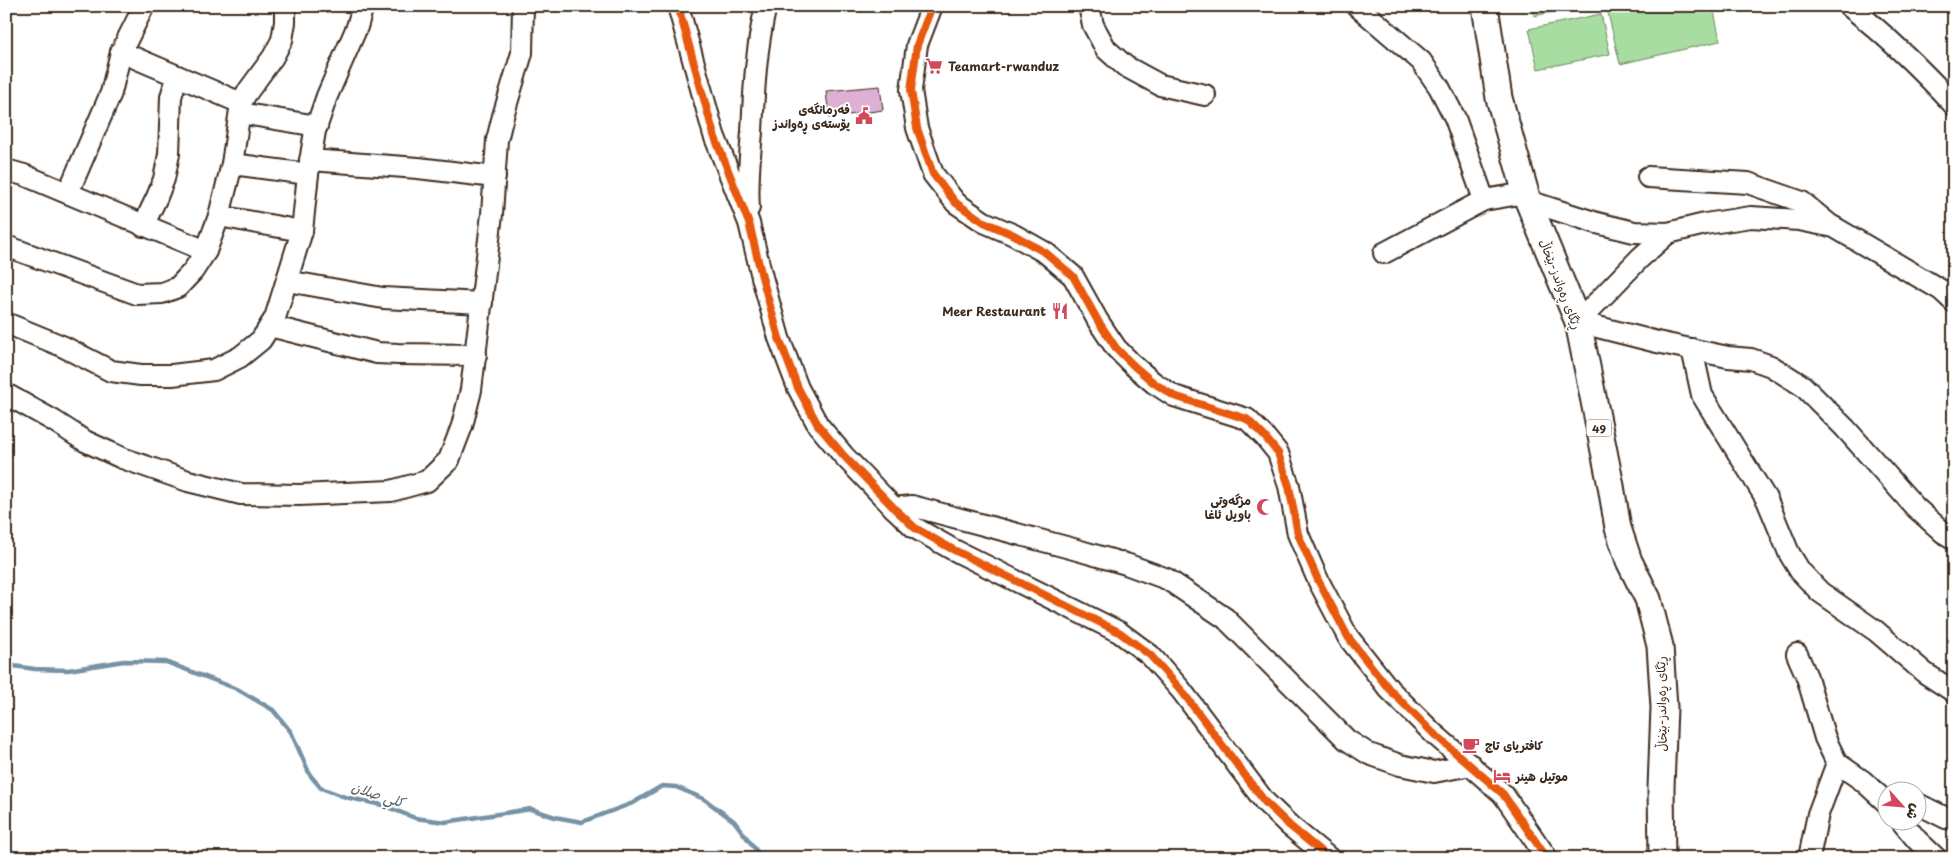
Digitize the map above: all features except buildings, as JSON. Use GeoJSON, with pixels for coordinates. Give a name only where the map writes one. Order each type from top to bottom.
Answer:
{"type":"FeatureCollection","features":[{"type":"Feature","properties":{"kind":"main road","name":"ڕێگای ڕەواندز-بێخاڵ"},"geometry":{"type":"LineString","coordinates":[[1485,6],[1499,98],[1527,197],[1578,322],[1618,528],[1629,561],[1648,599],[1660,646],[1664,707],[1661,788],[1662,858]]}},
{"type":"Feature","properties":{"kind":"street"},"geometry":{"type":"LineString","coordinates":[[68,193],[111,93],[121,52],[144,6]]}},
{"type":"Feature","properties":{"kind":"street"},"geometry":{"type":"LineString","coordinates":[[6,246],[137,294],[162,293],[178,287],[206,251],[219,216],[232,164],[241,108],[246,94],[273,57],[282,40],[285,22],[284,6]]}},
{"type":"Feature","properties":{"kind":"street"},"geometry":{"type":"LineString","coordinates":[[6,323],[62,346],[111,371],[140,375],[172,375],[214,370],[240,357],[261,340],[275,318],[302,231],[309,167],[317,126],[327,96],[357,27],[363,6]]}},
{"type":"Feature","properties":{"kind":"street"},"geometry":{"type":"LineString","coordinates":[[6,394],[33,408],[85,441],[122,458],[188,481],[241,494],[299,495],[391,491],[427,481],[449,460],[462,426],[471,390],[498,140],[503,116],[522,53],[522,6]]}},
{"type":"Feature","properties":{"kind":"street"},"geometry":{"type":"LineString","coordinates":[[678,6],[714,135],[749,223],[779,338],[798,388],[818,425],[844,456],[915,528],[952,549],[1119,632],[1150,654],[1180,690],[1265,802],[1290,826],[1329,858]]}},
{"type":"Feature","properties":{"kind":"street"},"geometry":{"type":"LineString","coordinates":[[749,223],[747,183],[757,55],[766,6]]}},
{"type":"Feature","properties":{"kind":"street"},"geometry":{"type":"LineString","coordinates":[[932,6],[917,45],[912,90],[917,128],[933,174],[956,203],[984,222],[1014,235],[1046,253],[1073,276],[1098,322],[1116,348],[1154,383],[1174,396],[1247,419],[1265,437],[1278,453],[1281,461],[1289,486],[1298,534],[1318,580],[1348,637],[1389,689],[1433,733],[1503,794],[1547,858]]}},
{"type":"Feature","properties":{"kind":"street"},"geometry":{"type":"LineString","coordinates":[[1089,6],[1093,25],[1106,49],[1125,66],[1160,85],[1205,95]]}},
{"type":"Feature","properties":{"kind":"street"},"geometry":{"type":"LineString","coordinates":[[1357,6],[1421,61],[1439,87],[1455,118],[1484,200]]}},
{"type":"Feature","properties":{"kind":"street"},"geometry":{"type":"LineString","coordinates":[[1848,6],[1885,35],[1954,105]]}},
{"type":"Feature","properties":{"kind":"street"},"geometry":{"type":"LineString","coordinates":[[121,52],[177,76],[241,108],[317,126]]}},
{"type":"Feature","properties":{"kind":"street"},"geometry":{"type":"LineString","coordinates":[[143,226],[164,179],[169,154],[171,97],[177,76]]}},
{"type":"Feature","properties":{"kind":"street"},"geometry":{"type":"LineString","coordinates":[[714,135],[733,147],[742,144],[752,132]]}},
{"type":"Feature","properties":{"kind":"street"},"geometry":{"type":"LineString","coordinates":[[232,164],[418,168],[495,177]]}},
{"type":"Feature","properties":{"kind":"street"},"geometry":{"type":"LineString","coordinates":[[6,170],[68,193],[206,251]]}},
{"type":"Feature","properties":{"kind":"street"},"geometry":{"type":"LineString","coordinates":[[1648,177],[1748,183],[1802,202],[1834,227],[1941,290],[1954,302]]}},
{"type":"Feature","properties":{"kind":"street"},"geometry":{"type":"LineString","coordinates":[[1384,253],[1484,200],[1527,197],[1597,223],[1634,232],[1668,233],[1705,224],[1751,217],[1799,220],[1834,227]]}},
{"type":"Feature","properties":{"kind":"street"},"geometry":{"type":"LineString","coordinates":[[219,216],[302,231]]}},
{"type":"Feature","properties":{"kind":"street"},"geometry":{"type":"LineString","coordinates":[[1578,322],[1640,258],[1668,233]]}},
{"type":"Feature","properties":{"kind":"street"},"geometry":{"type":"LineString","coordinates":[[287,281],[383,298],[482,302]]}},
{"type":"Feature","properties":{"kind":"street"},"geometry":{"type":"LineString","coordinates":[[1578,322],[1692,349],[1751,359],[1771,366],[1803,386],[1845,428],[1915,507],[1944,534],[1954,539]]}},
{"type":"Feature","properties":{"kind":"street"},"geometry":{"type":"LineString","coordinates":[[270,326],[377,352],[476,355]]}},
{"type":"Feature","properties":{"kind":"street"},"geometry":{"type":"LineString","coordinates":[[1692,349],[1702,395],[1767,500],[1789,553],[1800,571],[1820,592],[1876,631],[1925,673],[1954,692]]}},
{"type":"Feature","properties":{"kind":"street"},"geometry":{"type":"LineString","coordinates":[[894,508],[912,506],[1126,564],[1167,579],[1225,618],[1347,740],[1369,754],[1400,765],[1434,772],[1470,765]]}},
{"type":"Feature","properties":{"kind":"street"},"geometry":{"type":"LineString","coordinates":[[1798,654],[1807,677],[1825,738],[1837,763],[1878,795]]}},
{"type":"Feature","properties":{"kind":"street"},"geometry":{"type":"LineString","coordinates":[[1809,858],[1818,814],[1837,763]]}},
{"type":"Feature","properties":{"kind":"street"},"geometry":{"type":"LineString","coordinates":[[1870,787],[1878,789]]}},
{"type":"Feature","properties":{"kind":"street"},"geometry":{"type":"LineString","coordinates":[[1928,809],[1946,818],[1954,819]]}},
{"type":"Feature","properties":{"kind":"street"},"geometry":{"type":"LineString","coordinates":[[1910,832],[1936,858]]}},
{"type":"Feature","properties":{"kind":"green space"},"geometry":{"type":"Polygon","coordinates":[[[1532,6],[1581,6],[1534,16],[1532,6]]]}},
{"type":"Feature","properties":{"kind":"green space"},"geometry":{"type":"Polygon","coordinates":[[[1639,6],[1713,6],[1720,41],[1620,64],[1608,13],[1639,6]]]}},
{"type":"Feature","properties":{"kind":"green space"},"geometry":{"type":"Polygon","coordinates":[[[1601,14],[1610,54],[1538,69],[1529,29],[1601,14]]]}},
{"type":"Feature","properties":{"kind":"waterway","name":"كلي صلان"},"geometry":{"type":"LineString","coordinates":[[6,665],[35,669],[68,670],[124,661],[166,662],[237,689],[273,710],[291,732],[310,775],[321,788],[345,797],[382,805],[415,818],[445,822],[531,809],[555,817],[582,822],[633,803],[662,786],[676,787],[704,799],[734,821],[760,858]]}},
{"type":"Feature","properties":{"kind":"cycle path"},"geometry":{"type":"LineString","coordinates":[[678,6],[714,135],[749,223],[779,338],[798,388],[818,425],[844,456],[915,528],[952,549],[1119,632],[1150,655],[1181,690],[1265,802],[1290,826],[1329,858]]}},
{"type":"Feature","properties":{"kind":"cycle path"},"geometry":{"type":"LineString","coordinates":[[932,6],[917,45],[911,90],[917,128],[933,174],[956,203],[984,222],[1014,235],[1046,253],[1073,276],[1098,321],[1116,348],[1154,383],[1174,396],[1247,419],[1265,437],[1278,453],[1289,486],[1298,534],[1318,580],[1348,637],[1389,689],[1433,733],[1503,794],[1547,858]]}},
{"type":"Feature","properties":{"kind":"place","name":"Teamart-rwanduz"},"geometry":{"type":"Point","coordinates":[934,66]}},
{"type":"Feature","properties":{"kind":"place","name":"فەرمانگەی پۆستەی ڕەواندز"},"geometry":{"type":"Point","coordinates":[864,116]}},
{"type":"Feature","properties":{"kind":"place","name":"Meer Restaurant"},"geometry":{"type":"Point","coordinates":[1060,311]}},
{"type":"Feature","properties":{"kind":"place","name":"مزگەوتی باویل ئاغا"},"geometry":{"type":"Point","coordinates":[1265,507]}},
{"type":"Feature","properties":{"kind":"place","name":"کافتریای تاج"},"geometry":{"type":"Point","coordinates":[1471,745]}},
{"type":"Feature","properties":{"kind":"place","name":"موتيل هينر"},"geometry":{"type":"Point","coordinates":[1502,776]}}]}
